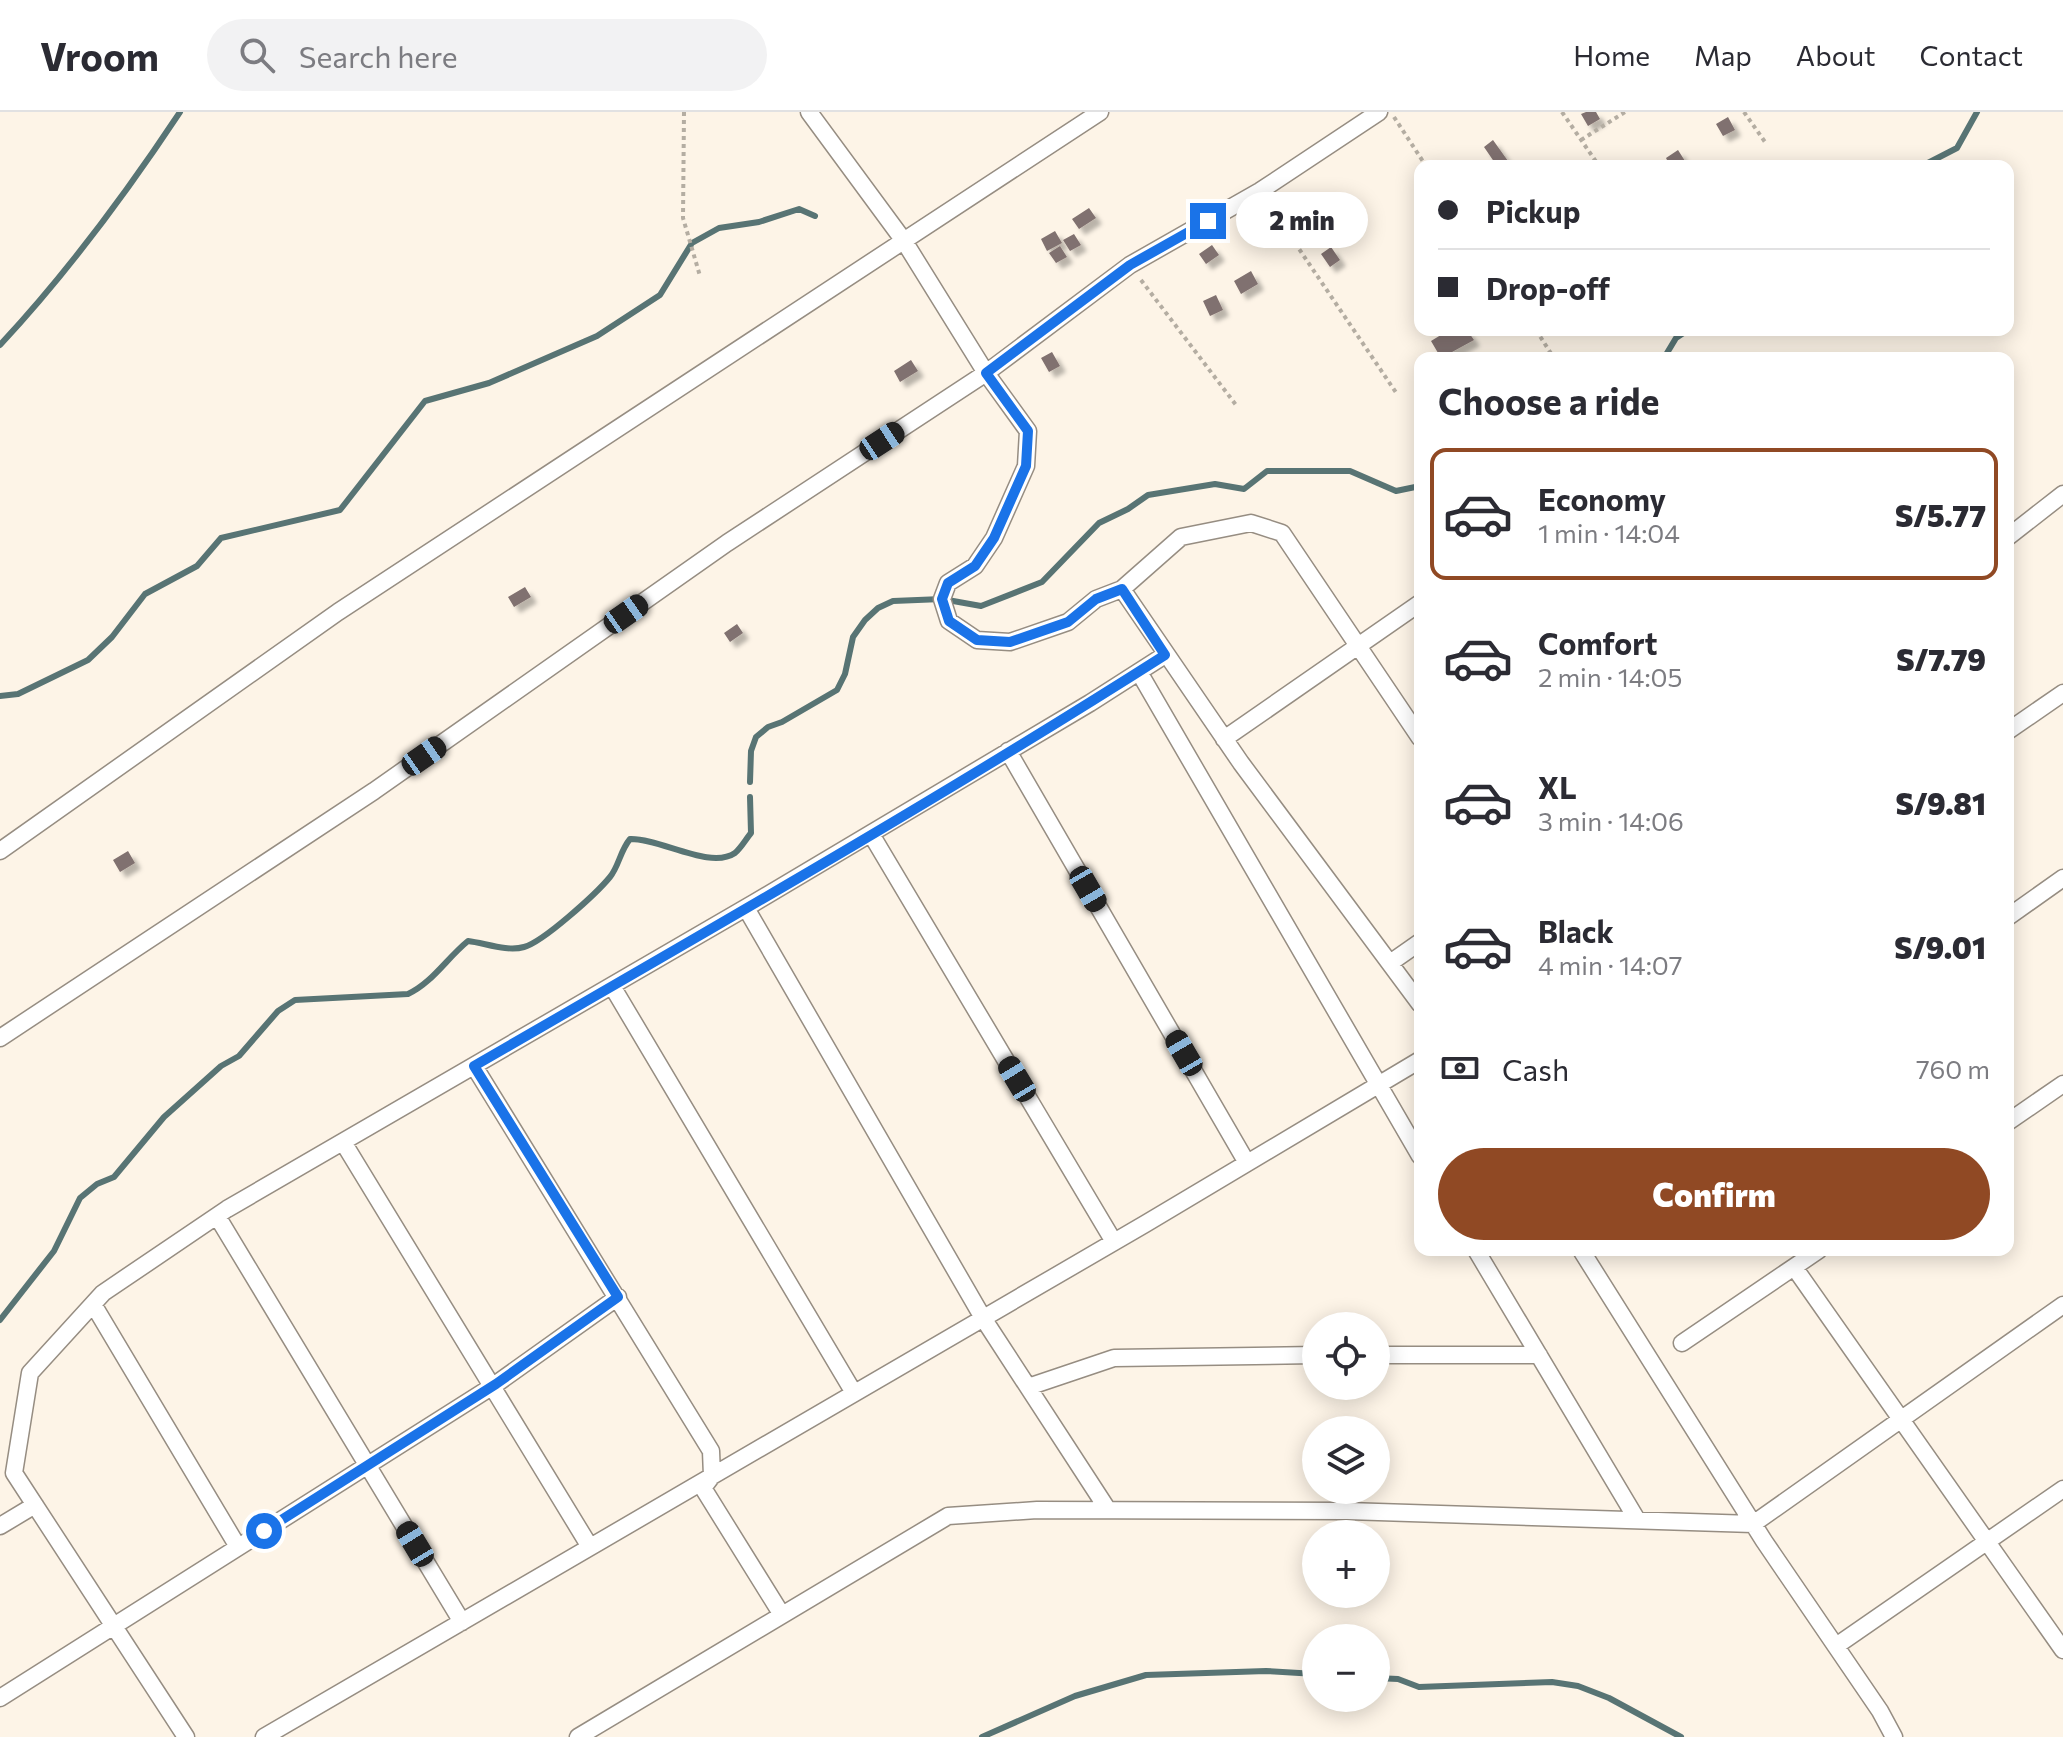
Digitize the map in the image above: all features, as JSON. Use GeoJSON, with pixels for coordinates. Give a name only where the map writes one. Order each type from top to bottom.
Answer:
{"type":"FeatureCollection","features":[{"type":"Feature","properties":{"kind":"street"},"geometry":{"type":"LineString","coordinates":[[809,112],[904,241],[986,373],[1028,431],[1026,466],[994,538],[975,566],[948,583],[942,599],[949,621],[977,640],[1010,642],[1068,622],[1096,599],[1122,589],[1181,537],[1251,523],[1282,533],[1414,729]]}},
{"type":"Feature","properties":{"kind":"street"},"geometry":{"type":"LineString","coordinates":[[0,851],[338,612],[1100,112]]}},
{"type":"Feature","properties":{"kind":"street"},"geometry":{"type":"LineString","coordinates":[[0,1038],[374,791],[727,543],[986,373],[1130,265],[1260,191],[1379,112]]}},
{"type":"Feature","properties":{"kind":"street"},"geometry":{"type":"LineString","coordinates":[[2014,533],[2062,497],[2063,479]]}},
{"type":"Feature","properties":{"kind":"street"},"geometry":{"type":"LineString","coordinates":[[1122,589],[1224,739],[1414,996]]}},
{"type":"Feature","properties":{"kind":"street"},"geometry":{"type":"LineString","coordinates":[[1224,739],[1414,607]]}},
{"type":"Feature","properties":{"kind":"street"},"geometry":{"type":"LineString","coordinates":[[186,1737],[14,1473],[30,1373],[103,1293],[217,1216],[746,908],[1165,655]]}},
{"type":"Feature","properties":{"kind":"street"},"geometry":{"type":"LineString","coordinates":[[1139,672],[1414,1146]]}},
{"type":"Feature","properties":{"kind":"street"},"geometry":{"type":"LineString","coordinates":[[2014,727],[2063,693]]}},
{"type":"Feature","properties":{"kind":"street"},"geometry":{"type":"LineString","coordinates":[[1008,751],[1247,1163]]}},
{"type":"Feature","properties":{"kind":"street"},"geometry":{"type":"LineString","coordinates":[[871,834],[1114,1242]]}},
{"type":"Feature","properties":{"kind":"street"},"geometry":{"type":"LineString","coordinates":[[2014,913],[2063,878]]}},
{"type":"Feature","properties":{"kind":"street"},"geometry":{"type":"LineString","coordinates":[[746,908],[983,1318],[1108,1510]]}},
{"type":"Feature","properties":{"kind":"street"},"geometry":{"type":"LineString","coordinates":[[1390,963],[1414,946]]}},
{"type":"Feature","properties":{"kind":"street"},"geometry":{"type":"LineString","coordinates":[[612,986],[854,1393]]}},
{"type":"Feature","properties":{"kind":"street"},"geometry":{"type":"LineString","coordinates":[[264,1737],[1414,1064]]}},
{"type":"Feature","properties":{"kind":"street"},"geometry":{"type":"LineString","coordinates":[[474,1066],[711,1451],[712,1476],[703,1488],[782,1615]]}},
{"type":"Feature","properties":{"kind":"street"},"geometry":{"type":"LineString","coordinates":[[2014,1118],[2063,1084]]}},
{"type":"Feature","properties":{"kind":"street"},"geometry":{"type":"LineString","coordinates":[[343,1142],[590,1547]]}},
{"type":"Feature","properties":{"kind":"street"},"geometry":{"type":"LineString","coordinates":[[217,1216],[462,1622]]}},
{"type":"Feature","properties":{"kind":"street"},"geometry":{"type":"LineString","coordinates":[[1480,1256],[1636,1518]]}},
{"type":"Feature","properties":{"kind":"street"},"geometry":{"type":"LineString","coordinates":[[1585,1256],[1753,1524],[1880,1711],[1894,1737]]}},
{"type":"Feature","properties":{"kind":"street"},"geometry":{"type":"LineString","coordinates":[[1682,1343],[1810,1256]]}},
{"type":"Feature","properties":{"kind":"street"},"geometry":{"type":"LineString","coordinates":[[1794,1267],[2063,1650]]}},
{"type":"Feature","properties":{"kind":"street"},"geometry":{"type":"LineString","coordinates":[[0,1698],[492,1387],[618,1297]]}},
{"type":"Feature","properties":{"kind":"street"},"geometry":{"type":"LineString","coordinates":[[93,1304],[238,1547]]}},
{"type":"Feature","properties":{"kind":"street"},"geometry":{"type":"LineString","coordinates":[[578,1737],[948,1516],[1037,1510],[1347,1511],[1753,1524],[2063,1305]]}},
{"type":"Feature","properties":{"kind":"street"},"geometry":{"type":"LineString","coordinates":[[1028,1387],[1114,1358],[1302,1355]]}},
{"type":"Feature","properties":{"kind":"street"},"geometry":{"type":"LineString","coordinates":[[1390,1355],[1539,1355]]}},
{"type":"Feature","properties":{"kind":"street"},"geometry":{"type":"LineString","coordinates":[[1836,1646],[2063,1489]]}},
{"type":"Feature","properties":{"kind":"street"},"geometry":{"type":"LineString","coordinates":[[0,1526],[35,1505]]}},
{"type":"Feature","properties":{"kind":"path"},"geometry":{"type":"LineString","coordinates":[[684,112],[683,218],[700,276]]}},
{"type":"Feature","properties":{"kind":"path"},"geometry":{"type":"LineString","coordinates":[[1390,112],[1422,160]]}},
{"type":"Feature","properties":{"kind":"path"},"geometry":{"type":"LineString","coordinates":[[1562,112],[1595,160]]}},
{"type":"Feature","properties":{"kind":"path"},"geometry":{"type":"LineString","coordinates":[[1581,140],[1625,112]]}},
{"type":"Feature","properties":{"kind":"path"},"geometry":{"type":"LineString","coordinates":[[1744,112],[1765,142]]}},
{"type":"Feature","properties":{"kind":"path"},"geometry":{"type":"LineString","coordinates":[[1260,191],[1397,394]]}},
{"type":"Feature","properties":{"kind":"path"},"geometry":{"type":"LineString","coordinates":[[1130,265],[1236,405]]}},
{"type":"Feature","properties":{"kind":"building"},"geometry":{"type":"Polygon","coordinates":[[[1596,112],[1600,119],[1588,126],[1581,114],[1596,112]]]}},
{"type":"Feature","properties":{"kind":"building"},"geometry":{"type":"Polygon","coordinates":[[[1728,117],[1735,130],[1723,136],[1716,124],[1728,117]]]}},
{"type":"Feature","properties":{"kind":"building"},"geometry":{"type":"Polygon","coordinates":[[[1493,140],[1507,160],[1493,160],[1484,147],[1493,140]]]}},
{"type":"Feature","properties":{"kind":"building"},"geometry":{"type":"Polygon","coordinates":[[[1678,150],[1684,160],[1667,160],[1678,150]]]}},
{"type":"Feature","properties":{"kind":"building"},"geometry":{"type":"Polygon","coordinates":[[[1089,208],[1096,218],[1079,229],[1072,219],[1089,208]]]}},
{"type":"Feature","properties":{"kind":"building"},"geometry":{"type":"Polygon","coordinates":[[[1055,231],[1062,243],[1047,251],[1041,239],[1055,231]]]}},
{"type":"Feature","properties":{"kind":"building"},"geometry":{"type":"Polygon","coordinates":[[[1074,234],[1081,245],[1070,251],[1063,240],[1074,234]]]}},
{"type":"Feature","properties":{"kind":"building"},"geometry":{"type":"Polygon","coordinates":[[[1212,245],[1219,255],[1206,264],[1199,254],[1212,245]]]}},
{"type":"Feature","properties":{"kind":"building"},"geometry":{"type":"Polygon","coordinates":[[[1060,246],[1067,257],[1056,263],[1049,253],[1060,246]]]}},
{"type":"Feature","properties":{"kind":"building"},"geometry":{"type":"Polygon","coordinates":[[[1331,247],[1340,260],[1330,267],[1321,254],[1331,247]]]}},
{"type":"Feature","properties":{"kind":"building"},"geometry":{"type":"Polygon","coordinates":[[[1251,271],[1258,284],[1241,294],[1234,281],[1251,271]]]}},
{"type":"Feature","properties":{"kind":"building"},"geometry":{"type":"Polygon","coordinates":[[[1216,295],[1223,310],[1210,316],[1203,301],[1216,295]]]}},
{"type":"Feature","properties":{"kind":"building"},"geometry":{"type":"Polygon","coordinates":[[[1439,336],[1471,336],[1474,340],[1452,352],[1437,352],[1431,341],[1439,336]]]}},
{"type":"Feature","properties":{"kind":"building"},"geometry":{"type":"Polygon","coordinates":[[[1052,352],[1060,366],[1049,372],[1041,358],[1052,352]]]}},
{"type":"Feature","properties":{"kind":"building"},"geometry":{"type":"Polygon","coordinates":[[[911,360],[918,371],[900,382],[894,371],[911,360]]]}},
{"type":"Feature","properties":{"kind":"building"},"geometry":{"type":"Polygon","coordinates":[[[525,587],[531,597],[514,607],[508,597],[525,587]]]}},
{"type":"Feature","properties":{"kind":"building"},"geometry":{"type":"Polygon","coordinates":[[[737,624],[743,633],[730,642],[724,633],[737,624]]]}},
{"type":"Feature","properties":{"kind":"building"},"geometry":{"type":"Polygon","coordinates":[[[128,851],[135,863],[120,872],[113,860],[128,851]]]}},
{"type":"Feature","properties":{"kind":"waterway"},"geometry":{"type":"LineString","coordinates":[[0,345],[95,232],[180,112]]}},
{"type":"Feature","properties":{"kind":"waterway"},"geometry":{"type":"LineString","coordinates":[[1934,160],[1957,148],[1977,112]]}},
{"type":"Feature","properties":{"kind":"waterway"},"geometry":{"type":"LineString","coordinates":[[0,696],[18,694],[88,660],[112,637],[145,594],[197,566],[221,538],[340,510],[425,401],[489,383],[597,336],[660,295],[692,243],[719,228],[759,222],[799,209],[815,216]]}},
{"type":"Feature","properties":{"kind":"waterway"},"geometry":{"type":"LineString","coordinates":[[1668,352],[1679,336]]}},
{"type":"Feature","properties":{"kind":"waterway"},"geometry":{"type":"LineString","coordinates":[[750,782],[751,751],[756,737],[768,727],[837,690],[845,674],[853,637],[878,608],[893,601],[942,599],[981,606],[1042,582],[1099,523],[1148,495],[1215,484],[1244,489],[1267,471],[1350,471],[1396,491],[1414,487]]}},
{"type":"Feature","properties":{"kind":"waterway"},"geometry":{"type":"LineString","coordinates":[[0,1320],[54,1251],[80,1198],[97,1184],[114,1177],[164,1117],[221,1066],[239,1056],[278,1011],[295,1000],[408,994],[425,983],[468,941],[510,948],[533,943],[603,885],[613,873],[630,839],[712,858],[735,853],[751,833],[750,797]]}},
{"type":"Feature","properties":{"kind":"waterway"},"geometry":{"type":"LineString","coordinates":[[982,1737],[1075,1696],[1146,1675],[1266,1671],[1302,1673]]}},
{"type":"Feature","properties":{"kind":"waterway"},"geometry":{"type":"LineString","coordinates":[[1390,1679],[1419,1687],[1552,1682],[1578,1686],[1609,1698],[1681,1737]]}},
{"type":"Feature","properties":{"kind":"route"},"geometry":{"type":"LineString","coordinates":[[264,1531],[496,1384],[618,1297],[474,1066],[801,876],[1165,655],[1122,589],[1096,599],[1068,622],[1010,642],[977,640],[949,621],[942,599],[948,583],[975,566],[994,538],[1026,466],[1028,431],[986,373],[1130,265],[1208,221]]}}]}
